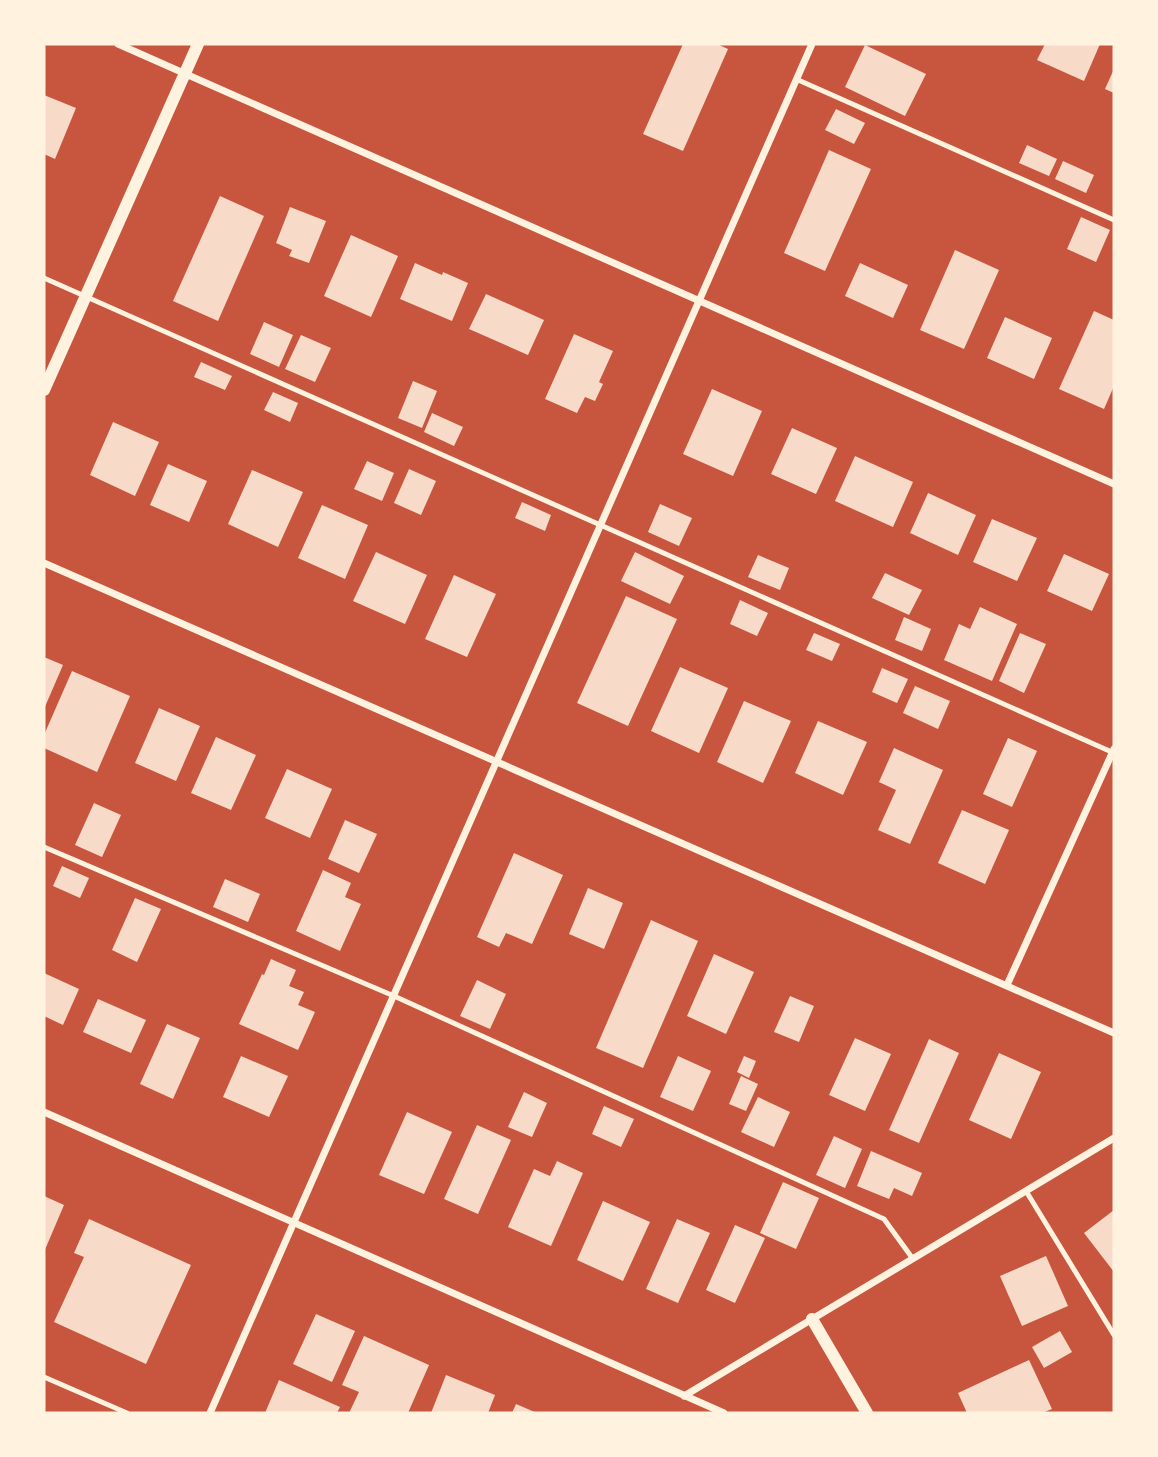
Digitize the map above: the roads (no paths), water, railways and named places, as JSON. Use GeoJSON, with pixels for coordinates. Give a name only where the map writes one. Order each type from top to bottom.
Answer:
{"type":"FeatureCollection","features":[{"type":"Feature","properties":{"kind":"street"},"geometry":{"type":"LineString","coordinates":[[118,44],[1114,484]]}},
{"type":"Feature","properties":{"kind":"street"},"geometry":{"type":"LineString","coordinates":[[44,390],[198,44]]}},
{"type":"Feature","properties":{"kind":"street"},"geometry":{"type":"LineString","coordinates":[[210,1413],[812,44]]}},
{"type":"Feature","properties":{"kind":"street"},"geometry":{"type":"LineString","coordinates":[[44,563],[1114,1033]]}},
{"type":"Feature","properties":{"kind":"street"},"geometry":{"type":"LineString","coordinates":[[1007,985],[1114,752]]}},
{"type":"Feature","properties":{"kind":"street"},"geometry":{"type":"LineString","coordinates":[[44,1112],[724,1413]]}},
{"type":"Feature","properties":{"kind":"street"},"geometry":{"type":"LineString","coordinates":[[684,1396],[1114,1138]]}},
{"type":"Feature","properties":{"kind":"street"},"geometry":{"type":"LineString","coordinates":[[812,1319],[866,1413]]}},
{"type":"Feature","properties":{"kind":"lane"},"geometry":{"type":"LineString","coordinates":[[796,79],[1114,220]]}},
{"type":"Feature","properties":{"kind":"lane"},"geometry":{"type":"LineString","coordinates":[[44,278],[1114,752]]}},
{"type":"Feature","properties":{"kind":"lane"},"geometry":{"type":"LineString","coordinates":[[44,847],[394,996],[884,1219],[913,1259]]}},
{"type":"Feature","properties":{"kind":"lane"},"geometry":{"type":"LineString","coordinates":[[1026,1191],[1114,1335]]}},
{"type":"Feature","properties":{"kind":"lane"},"geometry":{"type":"LineString","coordinates":[[44,1377],[127,1413]]}}]}
